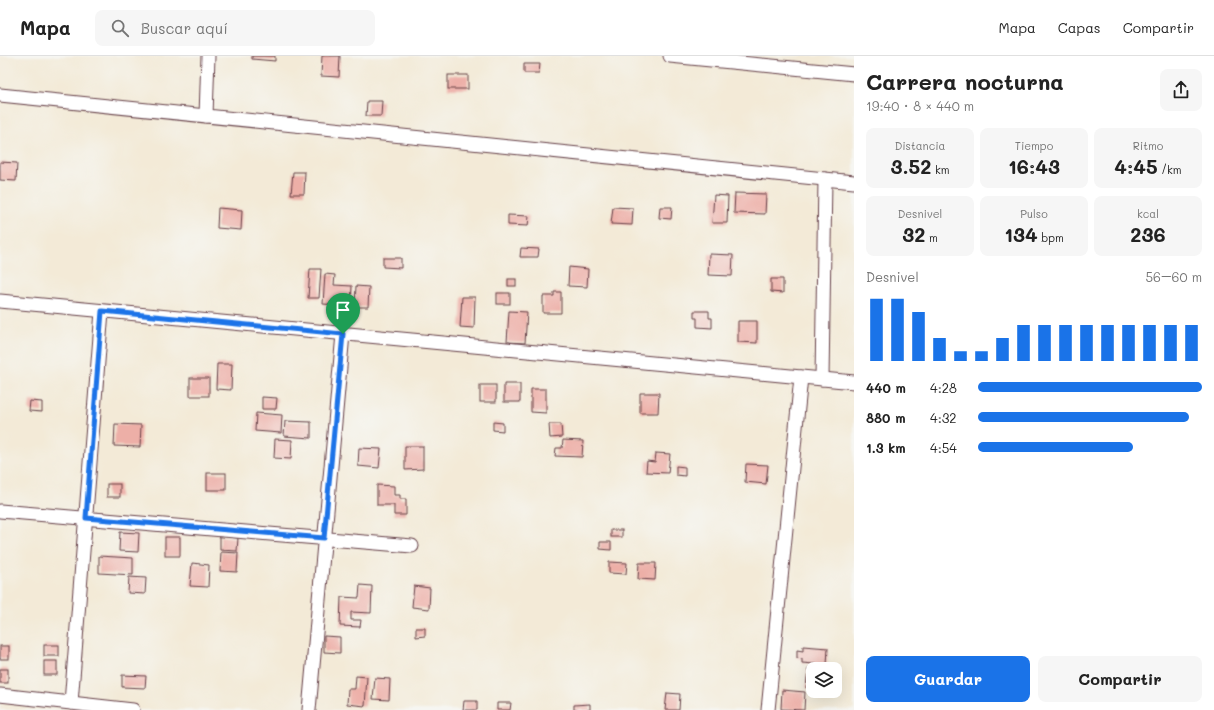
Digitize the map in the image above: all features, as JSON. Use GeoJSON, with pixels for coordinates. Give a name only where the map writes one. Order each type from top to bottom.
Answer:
{"type":"FeatureCollection","features":[{"type":"Feature","properties":{"kind":"street"},"geometry":{"type":"LineString","coordinates":[[206,116],[208,56]]}},
{"type":"Feature","properties":{"kind":"street"},"geometry":{"type":"LineString","coordinates":[[670,56],[854,74]]}},
{"type":"Feature","properties":{"kind":"street"},"geometry":{"type":"LineString","coordinates":[[0,95],[854,182]]}},
{"type":"Feature","properties":{"kind":"street"},"geometry":{"type":"LineString","coordinates":[[822,379],[825,180]]}},
{"type":"Feature","properties":{"kind":"street"},"geometry":{"type":"LineString","coordinates":[[0,301],[854,382]]}},
{"type":"Feature","properties":{"kind":"street"},"geometry":{"type":"LineString","coordinates":[[71,703],[102,311]]}},
{"type":"Feature","properties":{"kind":"street"},"geometry":{"type":"LineString","coordinates":[[309,710],[343,334]]}},
{"type":"Feature","properties":{"kind":"street"},"geometry":{"type":"LineString","coordinates":[[768,710],[801,377]]}},
{"type":"Feature","properties":{"kind":"street"},"geometry":{"type":"LineString","coordinates":[[0,511],[412,546]]}},
{"type":"Feature","properties":{"kind":"street"},"geometry":{"type":"LineString","coordinates":[[0,696],[71,703],[94,708],[133,710]]}},
{"type":"Feature","properties":{"kind":"building"},"geometry":{"type":"Polygon","coordinates":[[[252,56],[275,56],[275,61],[252,59],[252,56]]]}},
{"type":"Feature","properties":{"kind":"building"},"geometry":{"type":"Polygon","coordinates":[[[322,56],[340,56],[339,77],[321,76],[322,56]]]}},
{"type":"Feature","properties":{"kind":"building"},"geometry":{"type":"Polygon","coordinates":[[[524,64],[540,64],[539,73],[524,73],[524,64]]]}},
{"type":"Feature","properties":{"kind":"building"},"geometry":{"type":"Polygon","coordinates":[[[448,75],[468,75],[468,89],[448,89],[448,75]]]}},
{"type":"Feature","properties":{"kind":"building"},"geometry":{"type":"Polygon","coordinates":[[[367,101],[382,101],[381,116],[366,116],[367,101]]]}},
{"type":"Feature","properties":{"kind":"building"},"geometry":{"type":"Polygon","coordinates":[[[0,162],[17,163],[16,181],[0,180],[0,162]]]}},
{"type":"Feature","properties":{"kind":"building"},"geometry":{"type":"Polygon","coordinates":[[[293,172],[305,172],[304,194],[291,194],[293,172]]]}},
{"type":"Feature","properties":{"kind":"building"},"geometry":{"type":"Polygon","coordinates":[[[735,193],[766,194],[765,214],[734,213],[735,193]]]}},
{"type":"Feature","properties":{"kind":"building"},"geometry":{"type":"Polygon","coordinates":[[[714,195],[728,196],[727,223],[712,223],[714,195]]]}},
{"type":"Feature","properties":{"kind":"building"},"geometry":{"type":"Polygon","coordinates":[[[613,207],[633,208],[632,225],[611,224],[613,207]]]}},
{"type":"Feature","properties":{"kind":"building"},"geometry":{"type":"Polygon","coordinates":[[[660,207],[672,207],[671,219],[659,218],[660,207]]]}},
{"type":"Feature","properties":{"kind":"building"},"geometry":{"type":"Polygon","coordinates":[[[218,208],[242,210],[241,230],[217,228],[218,208]]]}},
{"type":"Feature","properties":{"kind":"building"},"geometry":{"type":"Polygon","coordinates":[[[508,215],[529,216],[528,226],[508,225],[508,215]]]}},
{"type":"Feature","properties":{"kind":"building"},"geometry":{"type":"Polygon","coordinates":[[[521,248],[539,249],[538,257],[520,257],[521,248]]]}},
{"type":"Feature","properties":{"kind":"building"},"geometry":{"type":"Polygon","coordinates":[[[709,254],[733,255],[732,276],[708,275],[709,254]]]}},
{"type":"Feature","properties":{"kind":"building"},"geometry":{"type":"Polygon","coordinates":[[[383,258],[401,258],[401,268],[383,267],[383,258]]]}},
{"type":"Feature","properties":{"kind":"building"},"geometry":{"type":"Polygon","coordinates":[[[569,267],[588,269],[587,287],[568,286],[569,267]]]}},
{"type":"Feature","properties":{"kind":"building"},"geometry":{"type":"Polygon","coordinates":[[[310,269],[321,269],[319,298],[308,298],[310,269]]]}},
{"type":"Feature","properties":{"kind":"building"},"geometry":{"type":"Polygon","coordinates":[[[325,274],[335,275],[334,285],[352,286],[351,306],[323,304],[325,274]]]}},
{"type":"Feature","properties":{"kind":"building"},"geometry":{"type":"Polygon","coordinates":[[[508,279],[516,279],[516,286],[508,286],[508,279]]]}},
{"type":"Feature","properties":{"kind":"building"},"geometry":{"type":"Polygon","coordinates":[[[771,279],[783,279],[783,293],[771,292],[771,279]]]}},
{"type":"Feature","properties":{"kind":"building"},"geometry":{"type":"Polygon","coordinates":[[[356,286],[369,287],[368,307],[355,307],[356,286]]]}},
{"type":"Feature","properties":{"kind":"building"},"geometry":{"type":"Polygon","coordinates":[[[554,292],[561,292],[561,313],[543,313],[543,296],[554,296],[554,292]]]}},
{"type":"Feature","properties":{"kind":"building"},"geometry":{"type":"Polygon","coordinates":[[[497,293],[510,293],[510,304],[497,304],[497,293]]]}},
{"type":"Feature","properties":{"kind":"building"},"geometry":{"type":"Polygon","coordinates":[[[462,297],[475,297],[474,328],[460,327],[462,297]]]}},
{"type":"Feature","properties":{"kind":"building"},"geometry":{"type":"Polygon","coordinates":[[[509,311],[527,312],[525,343],[507,342],[509,311]]]}},
{"type":"Feature","properties":{"kind":"building"},"geometry":{"type":"Polygon","coordinates":[[[694,311],[709,311],[709,318],[712,318],[712,328],[697,327],[697,318],[694,318],[694,311]]]}},
{"type":"Feature","properties":{"kind":"building"},"geometry":{"type":"Polygon","coordinates":[[[738,321],[757,321],[757,343],[738,342],[738,321]]]}},
{"type":"Feature","properties":{"kind":"building"},"geometry":{"type":"Polygon","coordinates":[[[217,364],[232,364],[231,390],[216,389],[217,364]]]}},
{"type":"Feature","properties":{"kind":"building"},"geometry":{"type":"Polygon","coordinates":[[[190,378],[209,378],[209,396],[190,396],[190,378]]]}},
{"type":"Feature","properties":{"kind":"building"},"geometry":{"type":"Polygon","coordinates":[[[504,384],[520,384],[520,402],[504,402],[504,384]]]}},
{"type":"Feature","properties":{"kind":"building"},"geometry":{"type":"Polygon","coordinates":[[[480,385],[496,385],[496,402],[480,402],[480,385]]]}},
{"type":"Feature","properties":{"kind":"building"},"geometry":{"type":"Polygon","coordinates":[[[531,389],[546,389],[546,413],[531,412],[531,389]]]}},
{"type":"Feature","properties":{"kind":"building"},"geometry":{"type":"Polygon","coordinates":[[[640,393],[659,393],[658,413],[640,413],[640,393]]]}},
{"type":"Feature","properties":{"kind":"building"},"geometry":{"type":"Polygon","coordinates":[[[262,397],[277,398],[276,409],[262,409],[262,397]]]}},
{"type":"Feature","properties":{"kind":"building"},"geometry":{"type":"Polygon","coordinates":[[[30,401],[42,402],[42,412],[29,411],[30,401]]]}},
{"type":"Feature","properties":{"kind":"building"},"geometry":{"type":"Polygon","coordinates":[[[256,413],[282,415],[281,433],[255,431],[256,413]]]}},
{"type":"Feature","properties":{"kind":"building"},"geometry":{"type":"Polygon","coordinates":[[[285,421],[311,422],[311,438],[284,436],[285,421]]]}},
{"type":"Feature","properties":{"kind":"building"},"geometry":{"type":"Polygon","coordinates":[[[493,422],[503,423],[503,431],[493,430],[493,422]]]}},
{"type":"Feature","properties":{"kind":"building"},"geometry":{"type":"Polygon","coordinates":[[[115,424],[141,425],[140,447],[114,446],[115,424]]]}},
{"type":"Feature","properties":{"kind":"building"},"geometry":{"type":"Polygon","coordinates":[[[549,424],[561,424],[562,437],[550,438],[549,424]]]}},
{"type":"Feature","properties":{"kind":"building"},"geometry":{"type":"Polygon","coordinates":[[[275,439],[292,440],[291,459],[274,458],[275,439]]]}},
{"type":"Feature","properties":{"kind":"building"},"geometry":{"type":"Polygon","coordinates":[[[563,440],[583,441],[582,457],[555,456],[556,448],[562,448],[563,440]]]}},
{"type":"Feature","properties":{"kind":"building"},"geometry":{"type":"Polygon","coordinates":[[[405,446],[423,446],[423,469],[405,470],[405,446]]]}},
{"type":"Feature","properties":{"kind":"building"},"geometry":{"type":"Polygon","coordinates":[[[359,448],[381,449],[379,468],[358,466],[359,448]]]}},
{"type":"Feature","properties":{"kind":"building"},"geometry":{"type":"Polygon","coordinates":[[[656,453],[670,454],[668,473],[646,472],[647,461],[655,462],[656,453]]]}},
{"type":"Feature","properties":{"kind":"building"},"geometry":{"type":"Polygon","coordinates":[[[746,464],[768,465],[766,484],[745,482],[746,464]]]}},
{"type":"Feature","properties":{"kind":"building"},"geometry":{"type":"Polygon","coordinates":[[[676,466],[685,467],[685,476],[676,475],[676,466]]]}},
{"type":"Feature","properties":{"kind":"building"},"geometry":{"type":"Polygon","coordinates":[[[207,473],[226,473],[226,490],[207,490],[207,473]]]}},
{"type":"Feature","properties":{"kind":"building"},"geometry":{"type":"Polygon","coordinates":[[[107,484],[120,484],[120,497],[107,497],[107,484]]]}},
{"type":"Feature","properties":{"kind":"building"},"geometry":{"type":"Polygon","coordinates":[[[377,485],[394,486],[394,495],[400,495],[400,499],[406,499],[406,515],[394,515],[394,505],[377,505],[377,485]]]}},
{"type":"Feature","properties":{"kind":"building"},"geometry":{"type":"Polygon","coordinates":[[[611,530],[622,530],[622,537],[611,537],[611,530]]]}},
{"type":"Feature","properties":{"kind":"building"},"geometry":{"type":"Polygon","coordinates":[[[120,532],[139,533],[138,552],[119,551],[120,532]]]}},
{"type":"Feature","properties":{"kind":"building"},"geometry":{"type":"Polygon","coordinates":[[[220,536],[238,538],[237,551],[220,550],[220,536]]]}},
{"type":"Feature","properties":{"kind":"building"},"geometry":{"type":"Polygon","coordinates":[[[165,537],[180,537],[180,556],[165,556],[165,537]]]}},
{"type":"Feature","properties":{"kind":"building"},"geometry":{"type":"Polygon","coordinates":[[[600,542],[611,542],[611,550],[600,549],[600,542]]]}},
{"type":"Feature","properties":{"kind":"building"},"geometry":{"type":"Polygon","coordinates":[[[221,552],[238,553],[237,572],[220,571],[221,552]]]}},
{"type":"Feature","properties":{"kind":"building"},"geometry":{"type":"Polygon","coordinates":[[[99,556],[133,558],[133,575],[99,573],[99,556]]]}},
{"type":"Feature","properties":{"kind":"building"},"geometry":{"type":"Polygon","coordinates":[[[609,562],[627,563],[626,574],[609,573],[609,562]]]}},
{"type":"Feature","properties":{"kind":"building"},"geometry":{"type":"Polygon","coordinates":[[[192,563],[209,565],[208,587],[190,586],[192,563]]]}},
{"type":"Feature","properties":{"kind":"building"},"geometry":{"type":"Polygon","coordinates":[[[639,563],[656,563],[655,580],[638,579],[639,563]]]}},
{"type":"Feature","properties":{"kind":"building"},"geometry":{"type":"Polygon","coordinates":[[[129,577],[146,578],[145,594],[128,593],[129,577]]]}},
{"type":"Feature","properties":{"kind":"building"},"geometry":{"type":"Polygon","coordinates":[[[360,585],[372,586],[371,613],[351,612],[351,620],[361,620],[360,627],[340,626],[341,597],[359,598],[360,585]]]}},
{"type":"Feature","properties":{"kind":"building"},"geometry":{"type":"Polygon","coordinates":[[[414,586],[430,588],[429,609],[412,607],[414,586]]]}},
{"type":"Feature","properties":{"kind":"building"},"geometry":{"type":"Polygon","coordinates":[[[416,628],[425,628],[425,636],[416,637],[416,628]]]}},
{"type":"Feature","properties":{"kind":"building"},"geometry":{"type":"Polygon","coordinates":[[[324,636],[340,637],[340,653],[324,652],[324,636]]]}},
{"type":"Feature","properties":{"kind":"building"},"geometry":{"type":"Polygon","coordinates":[[[44,645],[59,645],[59,656],[44,656],[44,645]]]}},
{"type":"Feature","properties":{"kind":"building"},"geometry":{"type":"Polygon","coordinates":[[[0,646],[9,646],[9,659],[0,659],[0,646]]]}},
{"type":"Feature","properties":{"kind":"building"},"geometry":{"type":"Polygon","coordinates":[[[803,646],[828,648],[827,662],[802,663],[802,659],[797,658],[797,650],[803,651],[803,646]]]}},
{"type":"Feature","properties":{"kind":"building"},"geometry":{"type":"Polygon","coordinates":[[[44,661],[57,661],[57,675],[44,675],[44,661]]]}},
{"type":"Feature","properties":{"kind":"building"},"geometry":{"type":"Polygon","coordinates":[[[0,669],[8,669],[8,683],[0,683],[0,669]]]}},
{"type":"Feature","properties":{"kind":"building"},"geometry":{"type":"Polygon","coordinates":[[[122,675],[146,676],[145,688],[122,687],[122,675]]]}},
{"type":"Feature","properties":{"kind":"building"},"geometry":{"type":"Polygon","coordinates":[[[356,676],[367,677],[365,706],[347,704],[348,689],[355,689],[356,676]]]}},
{"type":"Feature","properties":{"kind":"building"},"geometry":{"type":"Polygon","coordinates":[[[375,678],[390,679],[389,700],[373,699],[375,678]]]}},
{"type":"Feature","properties":{"kind":"building"},"geometry":{"type":"Polygon","coordinates":[[[782,690],[805,692],[804,710],[781,709],[782,690]]]}},
{"type":"Feature","properties":{"kind":"building"},"geometry":{"type":"Polygon","coordinates":[[[667,693],[680,694],[679,710],[665,710],[667,693]]]}},
{"type":"Feature","properties":{"kind":"building"},"geometry":{"type":"Polygon","coordinates":[[[464,701],[477,701],[477,710],[463,710],[464,701]]]}},
{"type":"Feature","properties":{"kind":"building"},"geometry":{"type":"Polygon","coordinates":[[[497,703],[511,703],[510,710],[497,710],[497,703]]]}},
{"type":"Feature","properties":{"kind":"building"},"geometry":{"type":"Polygon","coordinates":[[[590,704],[590,710],[574,710],[574,705],[590,704]]]}},
{"type":"Feature","properties":{"kind":"route"},"geometry":{"type":"LineString","coordinates":[[102,311],[343,334],[324,538],[86,518],[102,311]]}}]}
